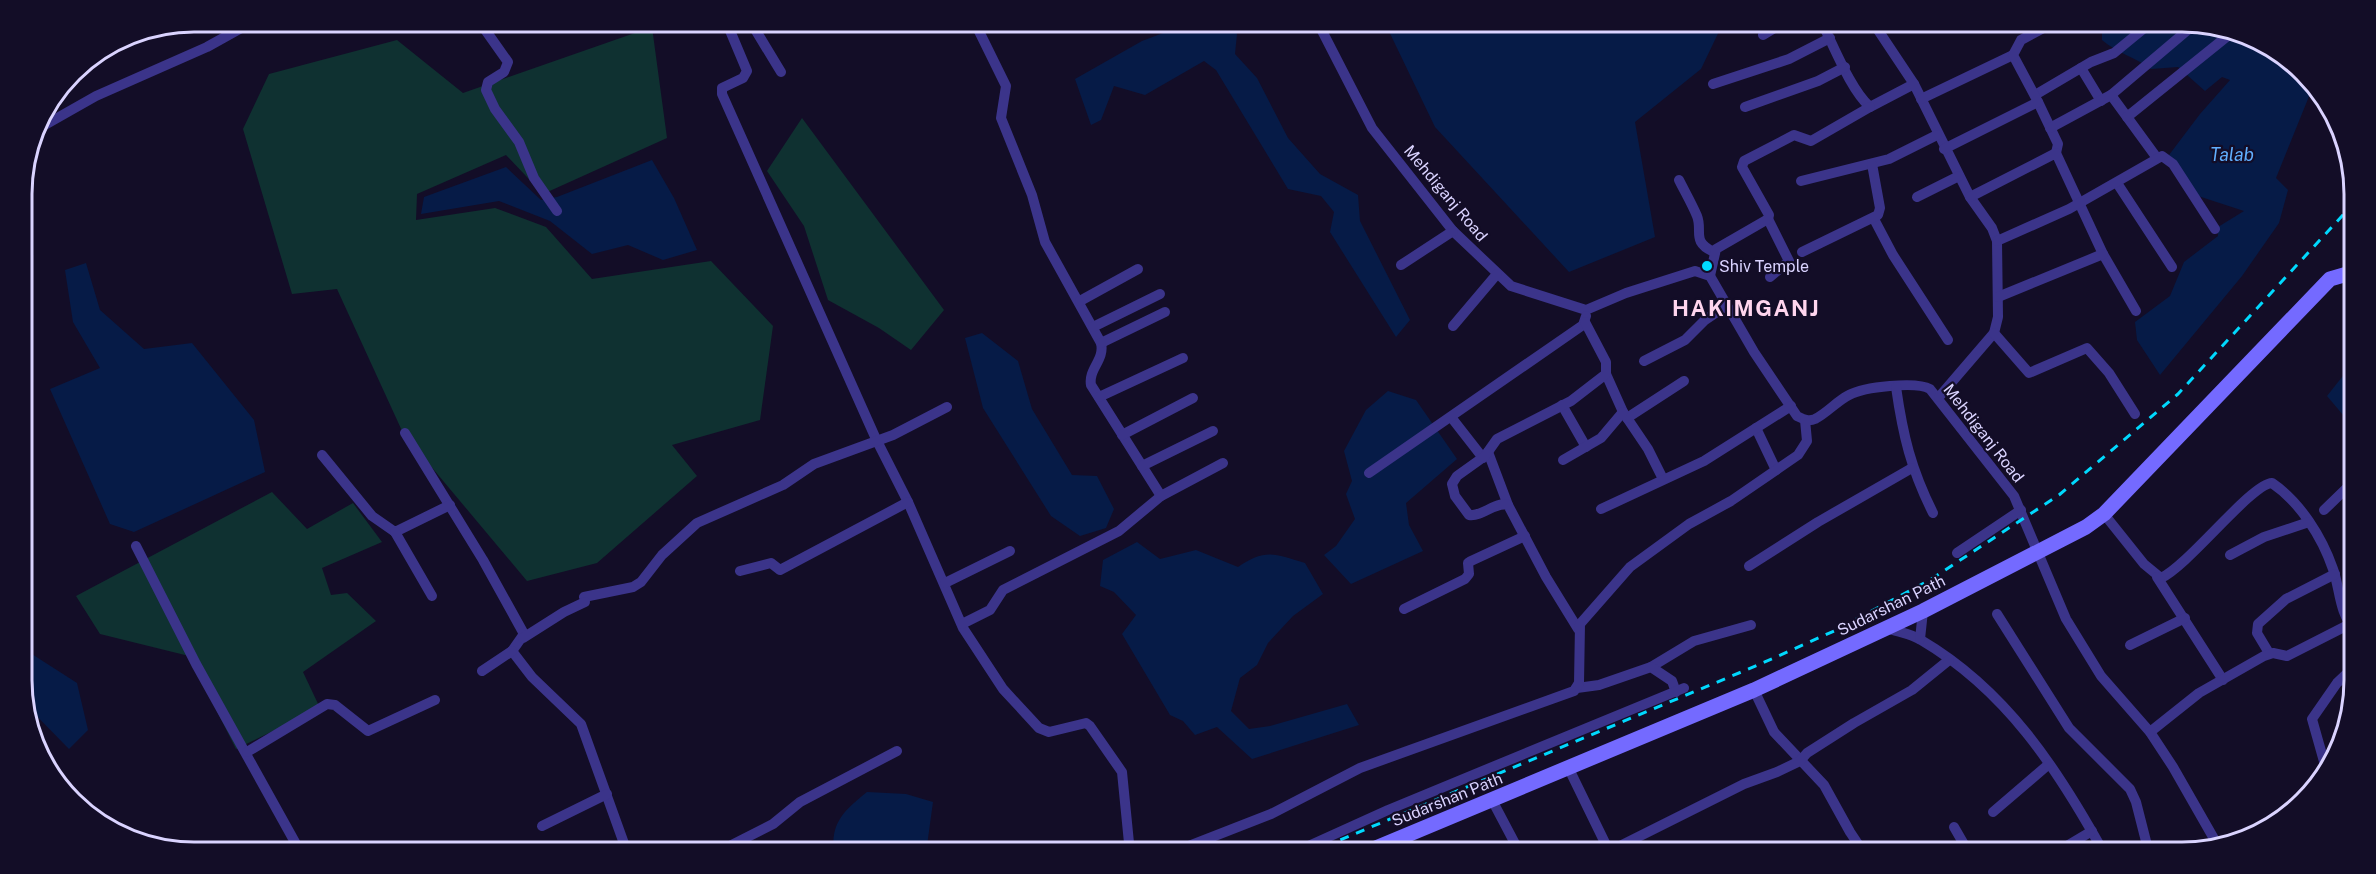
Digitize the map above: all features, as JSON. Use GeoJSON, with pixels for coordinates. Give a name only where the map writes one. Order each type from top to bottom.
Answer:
{"type":"FeatureCollection","features":[{"type":"Feature","properties":{"kind":"main road","name":"Sudarshan Path"},"geometry":{"type":"LineString","coordinates":[[1391,842],[1754,690],[1923,611],[2037,550],[2086,527],[2104,514],[2330,279],[2345,275]]}},
{"type":"Feature","properties":{"kind":"street"},"geometry":{"type":"LineString","coordinates":[[47,124],[96,96],[207,47],[234,32]]}},
{"type":"Feature","properties":{"kind":"street"},"geometry":{"type":"LineString","coordinates":[[487,32],[508,62],[504,72],[489,82],[486,90],[499,116],[522,148],[534,178],[557,211]]}},
{"type":"Feature","properties":{"kind":"street"},"geometry":{"type":"LineString","coordinates":[[731,32],[747,71],[743,78],[722,87],[722,94],[876,440],[908,502],[962,624],[1003,689],[1039,728],[1049,732],[1086,723],[1090,726],[1122,772],[1129,842]]}},
{"type":"Feature","properties":{"kind":"street"},"geometry":{"type":"LineString","coordinates":[[757,32],[781,72]]}},
{"type":"Feature","properties":{"kind":"street"},"geometry":{"type":"LineString","coordinates":[[979,32],[1006,86],[1001,118],[1032,195],[1041,232],[1101,343],[1103,352],[1090,380],[1161,496]]}},
{"type":"Feature","properties":{"kind":"street","name":"Mehdiganj Road"},"geometry":{"type":"LineString","coordinates":[[1323,32],[1372,128],[1453,231],[1497,274],[1521,291],[1586,310]]}},
{"type":"Feature","properties":{"kind":"street"},"geometry":{"type":"LineString","coordinates":[[1763,35],[1768,32]]}},
{"type":"Feature","properties":{"kind":"street"},"geometry":{"type":"LineString","coordinates":[[1827,32],[1864,102],[1870,107]]}},
{"type":"Feature","properties":{"kind":"street"},"geometry":{"type":"LineString","coordinates":[[1879,32],[1914,84],[1944,149],[1970,197],[1992,228],[1997,241],[1998,297],[1994,333],[1939,397]]}},
{"type":"Feature","properties":{"kind":"street"},"geometry":{"type":"LineString","coordinates":[[1921,99],[2013,55],[2021,40],[2036,32]]}},
{"type":"Feature","properties":{"kind":"street"},"geometry":{"type":"LineString","coordinates":[[1944,149],[2037,99],[2081,68],[2114,53],[2139,32]]}},
{"type":"Feature","properties":{"kind":"street"},"geometry":{"type":"LineString","coordinates":[[2050,128],[2111,95],[2185,32]]}},
{"type":"Feature","properties":{"kind":"street"},"geometry":{"type":"LineString","coordinates":[[1713,84],[1789,59],[1830,38]]}},
{"type":"Feature","properties":{"kind":"street"},"geometry":{"type":"LineString","coordinates":[[2127,117],[2225,38]]}},
{"type":"Feature","properties":{"kind":"street"},"geometry":{"type":"LineString","coordinates":[[2013,55],[2058,144],[2056,153],[2103,254],[2136,311]]}},
{"type":"Feature","properties":{"kind":"street"},"geometry":{"type":"LineString","coordinates":[[1745,106],[1818,81],[1845,68]]}},
{"type":"Feature","properties":{"kind":"street"},"geometry":{"type":"LineString","coordinates":[[2081,68],[2101,101]]}},
{"type":"Feature","properties":{"kind":"street"},"geometry":{"type":"LineString","coordinates":[[1770,277],[1789,261],[1768,219],[1769,214],[1762,200],[1742,167],[1744,161],[1794,135],[1811,141],[1914,84]]}},
{"type":"Feature","properties":{"kind":"street"},"geometry":{"type":"LineString","coordinates":[[2111,95],[2157,158]]}},
{"type":"Feature","properties":{"kind":"street"},"geometry":{"type":"LineString","coordinates":[[1801,181],[1889,159],[1937,135]]}},
{"type":"Feature","properties":{"kind":"street"},"geometry":{"type":"LineString","coordinates":[[1970,197],[2056,153]]}},
{"type":"Feature","properties":{"kind":"street"},"geometry":{"type":"LineString","coordinates":[[1997,241],[2117,183],[2157,158],[2167,157],[2215,229]]}},
{"type":"Feature","properties":{"kind":"street"},"geometry":{"type":"LineString","coordinates":[[1802,252],[1874,219],[1880,208],[1872,164]]}},
{"type":"Feature","properties":{"kind":"street"},"geometry":{"type":"LineString","coordinates":[[1917,197],[1959,176]]}},
{"type":"Feature","properties":{"kind":"street"},"geometry":{"type":"LineString","coordinates":[[1679,180],[1697,217],[1698,236],[1706,248],[1714,252]]}},
{"type":"Feature","properties":{"kind":"street"},"geometry":{"type":"LineString","coordinates":[[2117,183],[2172,267]]}},
{"type":"Feature","properties":{"kind":"street"},"geometry":{"type":"LineString","coordinates":[[1578,629],[1630,567],[1689,525],[1731,501],[1804,448],[1807,441],[1805,420],[1797,416],[1754,352],[1710,276],[1714,252],[1720,246],[1768,219]]}},
{"type":"Feature","properties":{"kind":"street"},"geometry":{"type":"LineString","coordinates":[[1874,219],[1893,255],[1948,340]]}},
{"type":"Feature","properties":{"kind":"street"},"geometry":{"type":"LineString","coordinates":[[1401,265],[1453,231]]}},
{"type":"Feature","properties":{"kind":"street"},"geometry":{"type":"LineString","coordinates":[[1998,297],[2103,254]]}},
{"type":"Feature","properties":{"kind":"street"},"geometry":{"type":"LineString","coordinates":[[1080,301],[1138,268]]}},
{"type":"Feature","properties":{"kind":"street"},"geometry":{"type":"LineString","coordinates":[[1663,478],[1648,449],[1625,415],[1606,374],[1606,362],[1586,322],[1586,310],[1626,293],[1695,271],[1710,276]]}},
{"type":"Feature","properties":{"kind":"street"},"geometry":{"type":"LineString","coordinates":[[1453,326],[1497,274]]}},
{"type":"Feature","properties":{"kind":"street"},"geometry":{"type":"LineString","coordinates":[[1093,327],[1160,294]]}},
{"type":"Feature","properties":{"kind":"street"},"geometry":{"type":"LineString","coordinates":[[1644,361],[1685,339],[1727,305]]}},
{"type":"Feature","properties":{"kind":"street"},"geometry":{"type":"LineString","coordinates":[[1101,343],[1165,312]]}},
{"type":"Feature","properties":{"kind":"street"},"geometry":{"type":"LineString","coordinates":[[1369,473],[1586,322]]}},
{"type":"Feature","properties":{"kind":"street"},"geometry":{"type":"LineString","coordinates":[[1994,333],[2029,373],[2087,348],[2109,373],[2135,414]]}},
{"type":"Feature","properties":{"kind":"street"},"geometry":{"type":"LineString","coordinates":[[1100,397],[1183,358]]}},
{"type":"Feature","properties":{"kind":"street"},"geometry":{"type":"LineString","coordinates":[[1508,505],[1501,504],[1472,516],[1465,511],[1455,496],[1453,481],[1486,455],[1497,439],[1562,405],[1606,374]]}},
{"type":"Feature","properties":{"kind":"street"},"geometry":{"type":"LineString","coordinates":[[1563,460],[1601,438],[1625,415],[1684,381]]}},
{"type":"Feature","properties":{"kind":"street","name":"Mehdiganj Road"},"geometry":{"type":"LineString","coordinates":[[1805,420],[1813,420],[1849,394],[1866,388],[1926,386],[1939,397],[2014,495],[2021,510],[2022,520],[2037,550],[2057,602],[2101,676],[2150,732],[2181,779],[2214,839]]}},
{"type":"Feature","properties":{"kind":"street"},"geometry":{"type":"LineString","coordinates":[[1896,387],[1903,439],[1912,468],[1933,513]]}},
{"type":"Feature","properties":{"kind":"street"},"geometry":{"type":"LineString","coordinates":[[1122,435],[1193,398]]}},
{"type":"Feature","properties":{"kind":"street"},"geometry":{"type":"LineString","coordinates":[[1562,405],[1586,447]]}},
{"type":"Feature","properties":{"kind":"street"},"geometry":{"type":"LineString","coordinates":[[1601,509],[1704,460],[1791,406]]}},
{"type":"Feature","properties":{"kind":"street"},"geometry":{"type":"LineString","coordinates":[[482,671],[512,651],[523,638],[585,600],[633,587],[641,582],[662,555],[697,523],[783,485],[814,464],[893,435],[947,407]]}},
{"type":"Feature","properties":{"kind":"street"},"geometry":{"type":"LineString","coordinates":[[1451,417],[1486,455],[1508,505],[1578,629],[1577,688]]}},
{"type":"Feature","properties":{"kind":"street"},"geometry":{"type":"LineString","coordinates":[[1756,428],[1776,470]]}},
{"type":"Feature","properties":{"kind":"street"},"geometry":{"type":"LineString","coordinates":[[1142,466],[1213,431]]}},
{"type":"Feature","properties":{"kind":"street"},"geometry":{"type":"LineString","coordinates":[[405,433],[507,601],[524,634],[523,638]]}},
{"type":"Feature","properties":{"kind":"street"},"geometry":{"type":"LineString","coordinates":[[322,454],[372,516],[395,532],[432,596]]}},
{"type":"Feature","properties":{"kind":"street"},"geometry":{"type":"LineString","coordinates":[[962,624],[990,610],[1003,590],[1129,525],[1161,496],[1223,463]]}},
{"type":"Feature","properties":{"kind":"street"},"geometry":{"type":"LineString","coordinates":[[1749,566],[1818,522],[1912,468]]}},
{"type":"Feature","properties":{"kind":"street"},"geometry":{"type":"LineString","coordinates":[[2157,577],[2165,576],[2203,544],[2267,483],[2277,486],[2309,522],[2323,545],[2345,605]]}},
{"type":"Feature","properties":{"kind":"street"},"geometry":{"type":"LineString","coordinates":[[2324,510],[2345,490]]}},
{"type":"Feature","properties":{"kind":"street"},"geometry":{"type":"LineString","coordinates":[[740,571],[771,563],[780,570],[908,502]]}},
{"type":"Feature","properties":{"kind":"street"},"geometry":{"type":"LineString","coordinates":[[395,532],[450,505]]}},
{"type":"Feature","properties":{"kind":"street"},"geometry":{"type":"LineString","coordinates":[[1957,553],[2021,510]]}},
{"type":"Feature","properties":{"kind":"street"},"geometry":{"type":"LineString","coordinates":[[2104,514],[2122,539],[2157,577],[2223,681]]}},
{"type":"Feature","properties":{"kind":"street"},"geometry":{"type":"LineString","coordinates":[[2230,555],[2264,537],[2309,522]]}},
{"type":"Feature","properties":{"kind":"street"},"geometry":{"type":"LineString","coordinates":[[1404,609],[1465,579],[1469,574],[1467,563],[1525,536]]}},
{"type":"Feature","properties":{"kind":"street"},"geometry":{"type":"LineString","coordinates":[[136,546],[196,664],[295,842]]}},
{"type":"Feature","properties":{"kind":"street"},"geometry":{"type":"LineString","coordinates":[[945,583],[1010,551]]}},
{"type":"Feature","properties":{"kind":"street"},"geometry":{"type":"LineString","coordinates":[[2269,653],[2258,633],[2258,624],[2286,599],[2335,574]]}},
{"type":"Feature","properties":{"kind":"street"},"geometry":{"type":"LineString","coordinates":[[1920,639],[1923,611]]}},
{"type":"Feature","properties":{"kind":"street"},"geometry":{"type":"LineString","coordinates":[[1997,614],[2069,728],[2130,789],[2136,802],[2146,842]]}},
{"type":"Feature","properties":{"kind":"street"},"geometry":{"type":"LineString","coordinates":[[2130,645],[2185,618]]}},
{"type":"Feature","properties":{"kind":"street"},"geometry":{"type":"LineString","coordinates":[[1200,842],[1262,818],[1360,768],[1568,694],[1577,688],[1599,685],[1651,667],[1688,643],[1751,625]]}},
{"type":"Feature","properties":{"kind":"street"},"geometry":{"type":"LineString","coordinates":[[1887,628],[1920,639],[2004,704],[2049,764],[2098,842]]}},
{"type":"Feature","properties":{"kind":"street"},"geometry":{"type":"LineString","coordinates":[[2150,732],[2199,693],[2269,653],[2287,656],[2345,629]]}},
{"type":"Feature","properties":{"kind":"street"},"geometry":{"type":"LineString","coordinates":[[512,651],[532,677],[581,724],[608,794],[621,842]]}},
{"type":"Feature","properties":{"kind":"street"},"geometry":{"type":"LineString","coordinates":[[1627,842],[1744,784],[1777,772],[1800,760],[1807,753],[1854,723],[1912,690],[1949,660]]}},
{"type":"Feature","properties":{"kind":"street"},"geometry":{"type":"LineString","coordinates":[[1317,842],[1388,810],[1680,690],[1672,681],[1651,667]]}},
{"type":"Feature","properties":{"kind":"street"},"geometry":{"type":"LineString","coordinates":[[2324,760],[2312,719],[2337,683],[2345,675]]}},
{"type":"Feature","properties":{"kind":"street"},"geometry":{"type":"LineString","coordinates":[[1754,690],[1774,732],[1824,785],[1857,842]]}},
{"type":"Feature","properties":{"kind":"street"},"geometry":{"type":"LineString","coordinates":[[247,752],[327,704],[335,705],[368,731],[435,700]]}},
{"type":"Feature","properties":{"kind":"street"},"geometry":{"type":"LineString","coordinates":[[738,842],[773,824],[800,802],[897,752]]}},
{"type":"Feature","properties":{"kind":"street"},"geometry":{"type":"LineString","coordinates":[[1993,812],[2049,764]]}},
{"type":"Feature","properties":{"kind":"street"},"geometry":{"type":"LineString","coordinates":[[1569,769],[1602,842]]}},
{"type":"Feature","properties":{"kind":"street"},"geometry":{"type":"LineString","coordinates":[[542,826],[608,794]]}},
{"type":"Feature","properties":{"kind":"street"},"geometry":{"type":"LineString","coordinates":[[1492,800],[1514,842]]}},
{"type":"Feature","properties":{"kind":"street"},"geometry":{"type":"LineString","coordinates":[[1954,827],[1963,842]]}},
{"type":"Feature","properties":{"kind":"street"},"geometry":{"type":"LineString","coordinates":[[2074,842],[2092,831]]}},
{"type":"Feature","properties":{"kind":"green space"},"geometry":{"type":"Polygon","coordinates":[[[638,32],[653,32],[667,138],[543,194],[506,155],[417,194],[416,220],[495,208],[546,227],[592,279],[711,261],[773,326],[760,420],[672,445],[697,476],[597,563],[527,581],[403,433],[337,289],[292,294],[243,129],[269,74],[397,40],[463,93],[638,32]]]}},
{"type":"Feature","properties":{"kind":"green space"},"geometry":{"type":"Polygon","coordinates":[[[802,118],[944,310],[911,350],[879,328],[828,300],[804,226],[767,171],[802,118]]]}},
{"type":"Feature","properties":{"kind":"green space"},"geometry":{"type":"Polygon","coordinates":[[[272,492],[307,529],[353,503],[382,542],[322,568],[331,595],[347,593],[376,621],[303,672],[320,708],[236,749],[189,656],[100,634],[76,596],[272,492]]]}},
{"type":"Feature","properties":{"kind":"water"},"geometry":{"type":"Polygon","coordinates":[[[1166,32],[1235,32],[1237,34],[1235,54],[1257,78],[1288,138],[1320,174],[1358,195],[1360,221],[1410,320],[1396,337],[1330,232],[1334,212],[1321,196],[1288,189],[1216,70],[1204,61],[1145,95],[1114,86],[1101,120],[1091,125],[1075,79],[1142,41],[1166,32]]]}},
{"type":"Feature","properties":{"kind":"water"},"geometry":{"type":"Polygon","coordinates":[[[1389,32],[1719,32],[1701,69],[1635,122],[1655,237],[1569,272],[1435,127],[1389,32]]]}},
{"type":"Feature","properties":{"kind":"water","name":"Talab"},"geometry":{"type":"Polygon","coordinates":[[[2102,32],[2193,32],[2234,40],[2272,59],[2289,72],[2310,94],[2276,178],[2288,190],[2279,223],[2242,276],[2160,375],[2137,340],[2135,322],[2170,296],[2184,262],[2218,236],[2218,227],[2244,211],[2195,195],[2169,155],[2200,114],[2230,80],[2222,77],[2205,91],[2178,67],[2151,69],[2102,40],[2102,32]]]}},
{"type":"Feature","properties":{"kind":"water"},"geometry":{"type":"Polygon","coordinates":[[[652,160],[674,198],[697,250],[663,260],[628,245],[592,254],[550,221],[499,201],[421,214],[424,197],[506,167],[541,200],[557,197],[652,160]]]}},
{"type":"Feature","properties":{"kind":"water"},"geometry":{"type":"Polygon","coordinates":[[[86,263],[100,310],[144,349],[192,343],[254,420],[265,472],[134,532],[110,524],[50,389],[100,368],[73,322],[65,270],[86,263]]]}},
{"type":"Feature","properties":{"kind":"water"},"geometry":{"type":"Polygon","coordinates":[[[982,333],[1018,361],[1032,409],[1072,475],[1097,476],[1114,509],[1106,528],[1080,536],[1051,516],[983,408],[965,338],[982,333]]]}},
{"type":"Feature","properties":{"kind":"water"},"geometry":{"type":"Polygon","coordinates":[[[2345,373],[2345,417],[2327,396],[2345,373]]]}},
{"type":"Feature","properties":{"kind":"water"},"geometry":{"type":"Polygon","coordinates":[[[1388,391],[1416,400],[1457,459],[1406,503],[1409,525],[1423,551],[1351,584],[1324,555],[1336,546],[1355,519],[1346,494],[1352,481],[1344,451],[1366,410],[1388,391]]]}},
{"type":"Feature","properties":{"kind":"water"},"geometry":{"type":"Polygon","coordinates":[[[1137,542],[1160,559],[1196,550],[1238,567],[1256,557],[1270,554],[1305,563],[1323,594],[1293,616],[1268,643],[1257,665],[1240,678],[1231,711],[1249,729],[1270,726],[1347,704],[1359,725],[1252,759],[1217,727],[1195,735],[1183,721],[1170,715],[1122,634],[1136,615],[1114,592],[1100,586],[1103,560],[1137,542]]]}},
{"type":"Feature","properties":{"kind":"water"},"geometry":{"type":"Polygon","coordinates":[[[31,654],[77,683],[88,730],[69,749],[36,715],[31,680],[31,654]]]}},
{"type":"Feature","properties":{"kind":"water"},"geometry":{"type":"Polygon","coordinates":[[[867,792],[906,794],[933,802],[928,842],[833,842],[837,825],[852,805],[867,792]]]}},
{"type":"Feature","properties":{"kind":"railway"},"geometry":{"type":"LineString","coordinates":[[1335,842],[1758,665],[1834,631],[1930,580],[2059,495],[2178,394],[2345,213]]}},
{"type":"Feature","properties":{"kind":"place","name":"Shiv Temple"},"geometry":{"type":"Point","coordinates":[1707,266]}},
{"type":"Feature","properties":{"kind":"district","name":"HAKIMGANJ"},"geometry":{"type":"Point","coordinates":[1746,308]}}]}
